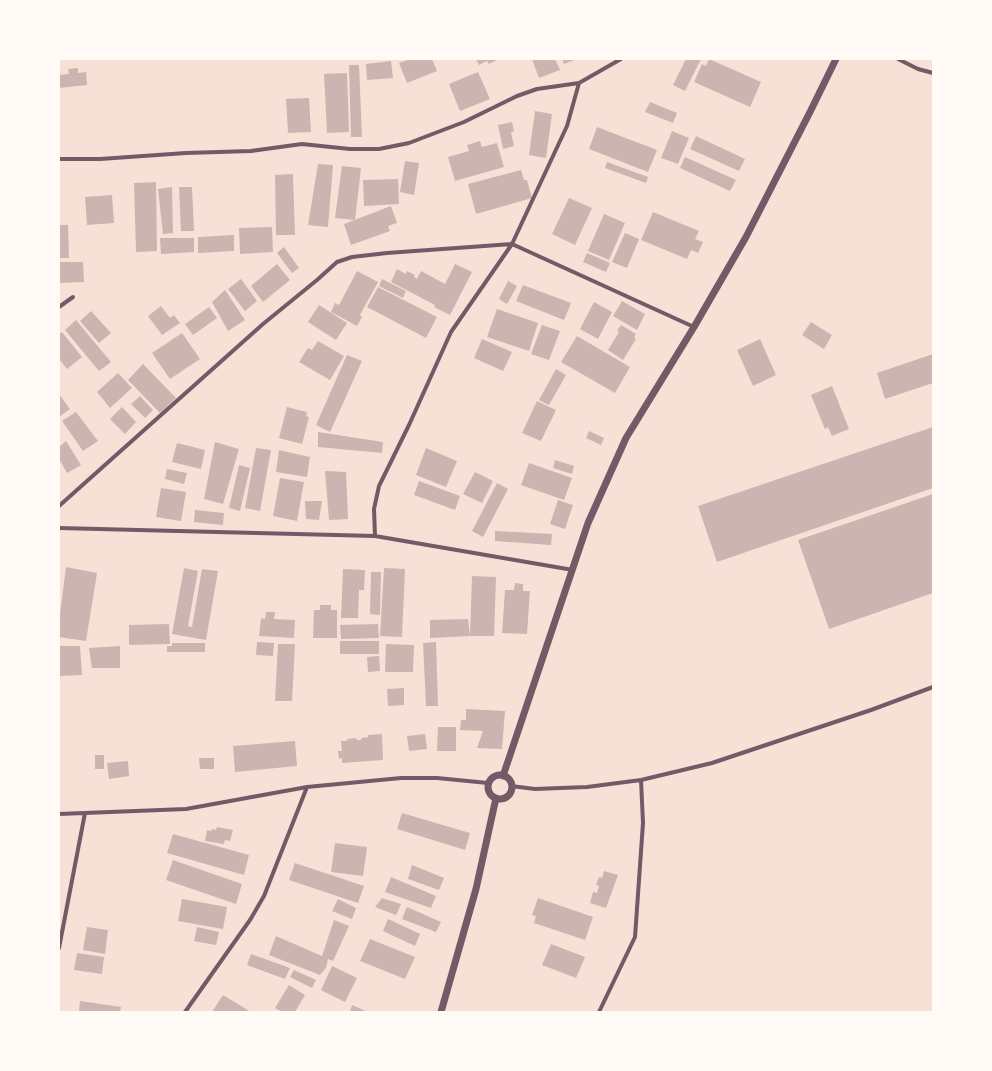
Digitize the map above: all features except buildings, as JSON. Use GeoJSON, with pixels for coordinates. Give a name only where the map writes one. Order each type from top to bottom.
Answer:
{"type":"FeatureCollection","features":[{"type":"Feature","properties":{"kind":"street"},"geometry":{"type":"LineString","coordinates":[[59,159],[100,159],[186,153],[251,151],[302,144],[350,149],[379,149],[409,143],[464,122],[517,96],[537,89],[578,83],[621,59]]}},
{"type":"Feature","properties":{"kind":"street"},"geometry":{"type":"LineString","coordinates":[[503,776],[588,523],[626,438],[694,327],[746,237],[836,59]]}},
{"type":"Feature","properties":{"kind":"street"},"geometry":{"type":"LineString","coordinates":[[898,59],[933,73]]}},
{"type":"Feature","properties":{"kind":"street"},"geometry":{"type":"LineString","coordinates":[[375,536],[374,509],[379,486],[409,425],[451,332],[512,244],[567,126],[578,83]]}},
{"type":"Feature","properties":{"kind":"street"},"geometry":{"type":"LineString","coordinates":[[59,506],[263,324],[337,262],[352,257],[512,244],[694,327]]}},
{"type":"Feature","properties":{"kind":"street"},"geometry":{"type":"LineString","coordinates":[[59,307],[73,296]]}},
{"type":"Feature","properties":{"kind":"street"},"geometry":{"type":"LineString","coordinates":[[59,528],[375,536],[573,570]]}},
{"type":"Feature","properties":{"kind":"street"},"geometry":{"type":"LineString","coordinates":[[511,786],[535,789],[587,787],[641,780],[712,763],[864,712],[933,687]]}},
{"type":"Feature","properties":{"kind":"street"},"geometry":{"type":"LineString","coordinates":[[503,776],[510,781],[511,790],[505,797],[496,798],[489,793],[488,783],[494,777],[503,776]]}},
{"type":"Feature","properties":{"kind":"street"},"geometry":{"type":"LineString","coordinates":[[59,814],[186,809],[307,787],[401,778],[437,778],[488,783]]}},
{"type":"Feature","properties":{"kind":"street"},"geometry":{"type":"LineString","coordinates":[[599,1012],[635,937],[643,823],[641,780]]}},
{"type":"Feature","properties":{"kind":"street"},"geometry":{"type":"LineString","coordinates":[[186,1012],[250,920],[264,896],[307,787]]}},
{"type":"Feature","properties":{"kind":"street"},"geometry":{"type":"LineString","coordinates":[[441,1012],[476,889],[496,798]]}},
{"type":"Feature","properties":{"kind":"street"},"geometry":{"type":"LineString","coordinates":[[59,948],[85,813]]}}]}
